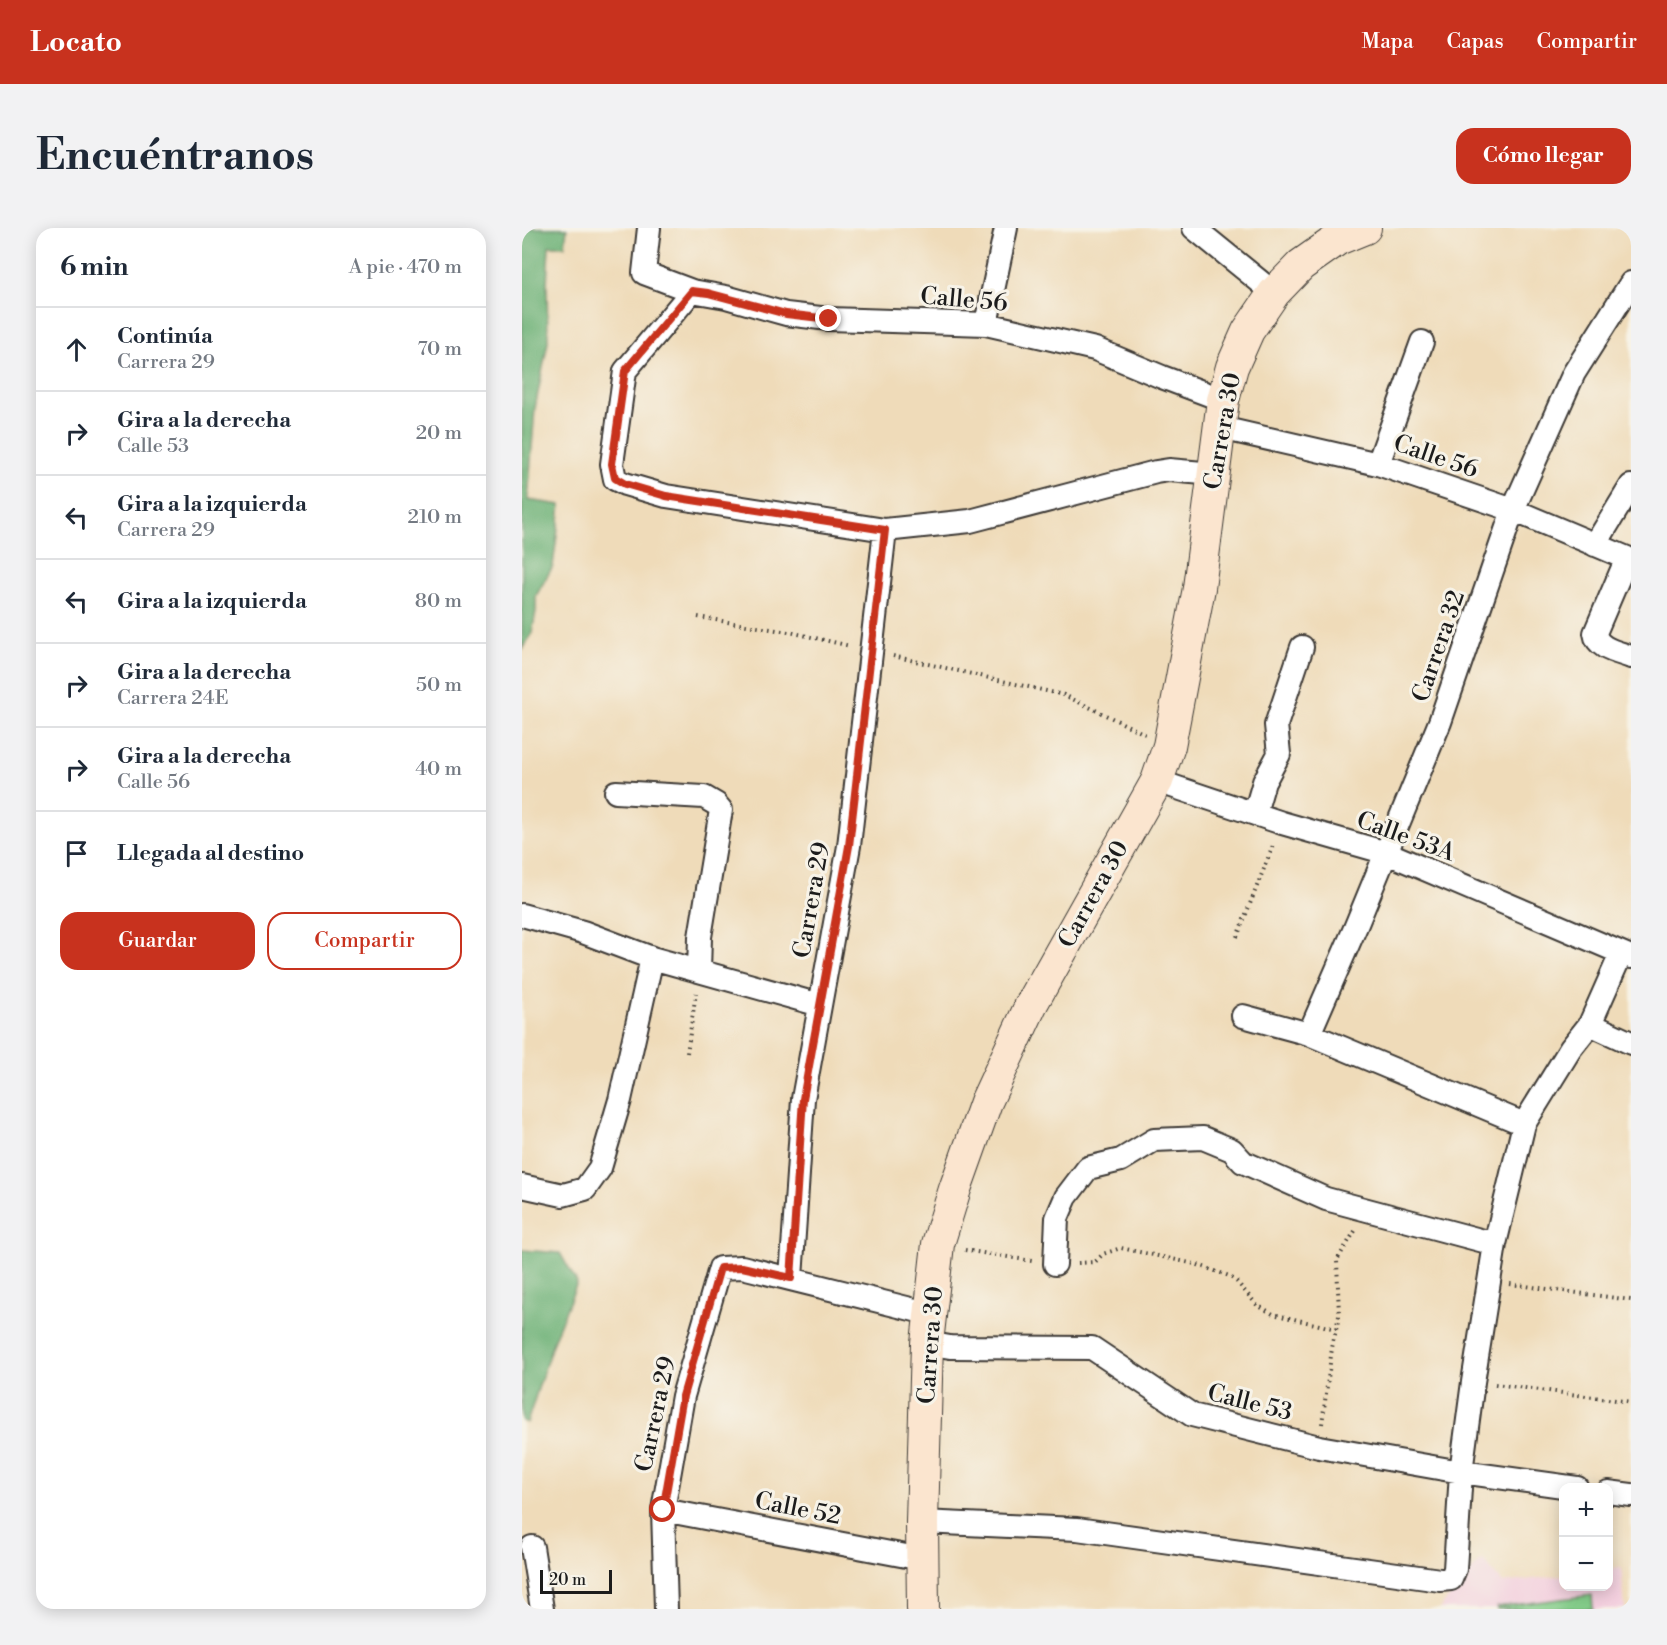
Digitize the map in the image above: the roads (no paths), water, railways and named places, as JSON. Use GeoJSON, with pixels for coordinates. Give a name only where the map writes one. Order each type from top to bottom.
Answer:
{"type":"FeatureCollection","features":[{"type":"Feature","properties":{"kind":"street","name":"Calle 56"},"geometry":{"type":"LineString","coordinates":[[649,228],[644,273],[692,291],[717,295],[786,314],[829,319],[986,324],[1095,349],[1162,377],[1222,414],[1514,510],[1627,558],[1595,633],[1598,643],[1603,647],[1631,657]]}},
{"type":"Feature","properties":{"kind":"street"},"geometry":{"type":"LineString","coordinates":[[986,324],[1006,228]]}},
{"type":"Feature","properties":{"kind":"street"},"geometry":{"type":"LineString","coordinates":[[1194,228],[1274,293]]}},
{"type":"Feature","properties":{"kind":"street","name":"Carrera 30"},"geometry":{"type":"LineString","coordinates":[[923,1609],[922,1522],[929,1329],[938,1244],[955,1189],[986,1102],[1031,1005],[1157,781],[1169,746],[1199,588],[1222,414],[1232,367],[1248,331],[1274,293],[1301,265],[1338,239],[1365,228]]}},
{"type":"Feature","properties":{"kind":"street","name":"Carrera 32"},"geometry":{"type":"LineString","coordinates":[[1309,1034],[1387,853],[1440,722],[1514,510],[1574,373],[1631,283]]}},
{"type":"Feature","properties":{"kind":"street"},"geometry":{"type":"LineString","coordinates":[[692,291],[625,371],[612,464],[615,478],[625,484],[666,496],[885,530],[970,521],[1169,470],[1214,474]]}},
{"type":"Feature","properties":{"kind":"street"},"geometry":{"type":"LineString","coordinates":[[1378,464],[1422,342]]}},
{"type":"Feature","properties":{"kind":"street"},"geometry":{"type":"LineString","coordinates":[[1594,545],[1631,486]]}},
{"type":"Feature","properties":{"kind":"street","name":"Carrera 29"},"geometry":{"type":"LineString","coordinates":[[791,1278],[803,1099],[849,846],[885,530]]}},
{"type":"Feature","properties":{"kind":"street"},"geometry":{"type":"LineString","coordinates":[[1255,813],[1264,782],[1280,754],[1276,725],[1302,648]]}},
{"type":"Feature","properties":{"kind":"street","name":"Calle 53A"},"geometry":{"type":"LineString","coordinates":[[1157,781],[1387,853],[1626,956]]}},
{"type":"Feature","properties":{"kind":"street"},"geometry":{"type":"LineString","coordinates":[[616,792],[704,797],[721,810],[702,926],[699,971]]}},
{"type":"Feature","properties":{"kind":"street"},"geometry":{"type":"LineString","coordinates":[[522,915],[583,932],[652,958],[820,1005]]}},
{"type":"Feature","properties":{"kind":"street"},"geometry":{"type":"LineString","coordinates":[[922,1522],[1077,1529],[1440,1580],[1452,1579],[1455,1569],[1461,1472],[1488,1281],[1524,1124],[1571,1048],[1590,1024],[1626,956]]}},
{"type":"Feature","properties":{"kind":"street"},"geometry":{"type":"LineString","coordinates":[[522,1186],[563,1195],[585,1189],[600,1168],[620,1100],[652,958]]}},
{"type":"Feature","properties":{"kind":"street"},"geometry":{"type":"LineString","coordinates":[[1243,1016],[1309,1034],[1524,1124]]}},
{"type":"Feature","properties":{"kind":"street"},"geometry":{"type":"LineString","coordinates":[[1590,1024],[1631,1043]]}},
{"type":"Feature","properties":{"kind":"street"},"geometry":{"type":"LineString","coordinates":[[1055,1264],[1057,1218],[1066,1197],[1088,1168],[1121,1160],[1154,1140],[1203,1138],[1232,1150],[1242,1162],[1326,1199],[1495,1244]]}},
{"type":"Feature","properties":{"kind":"street","name":"Calle 53"},"geometry":{"type":"LineString","coordinates":[[720,1268],[742,1267],[791,1278],[929,1329],[950,1347],[1092,1348],[1192,1415],[1319,1447],[1461,1472],[1559,1486]]}},
{"type":"Feature","properties":{"kind":"street","name":"Carrera 29"},"geometry":{"type":"LineString","coordinates":[[666,1609],[663,1510],[683,1396],[720,1268]]}},
{"type":"Feature","properties":{"kind":"street"},"geometry":{"type":"LineString","coordinates":[[1613,1493],[1631,1495]]}},
{"type":"Feature","properties":{"kind":"street","name":"Calle 52"},"geometry":{"type":"LineString","coordinates":[[663,1510],[922,1559]]}},
{"type":"Feature","properties":{"kind":"street"},"geometry":{"type":"LineString","coordinates":[[532,1547],[542,1609]]}}]}
